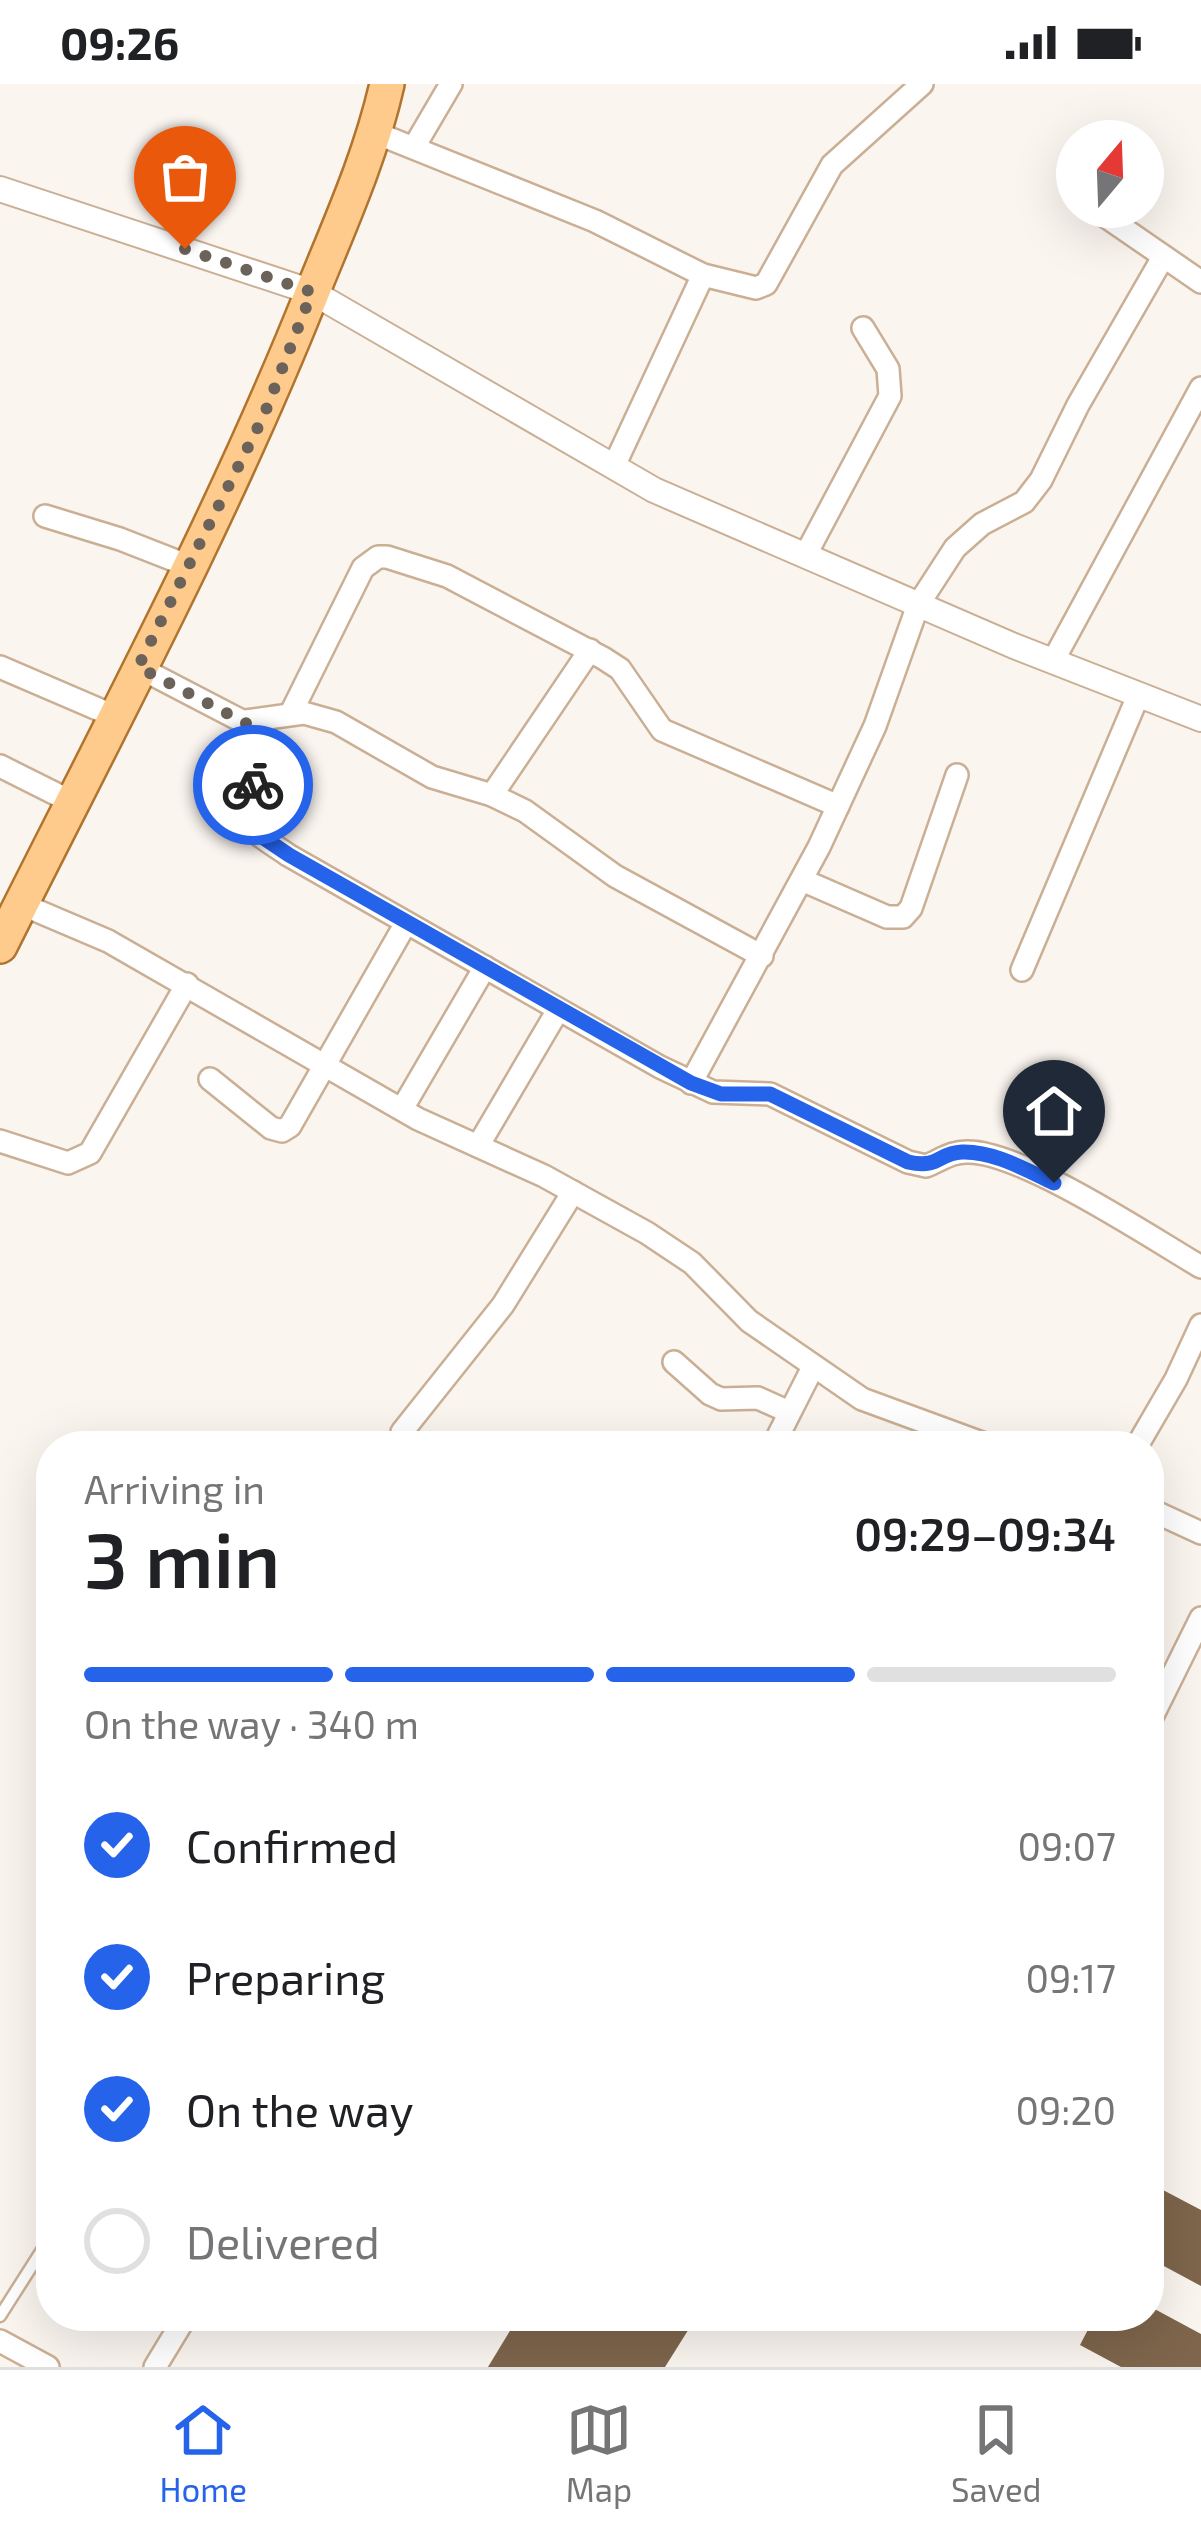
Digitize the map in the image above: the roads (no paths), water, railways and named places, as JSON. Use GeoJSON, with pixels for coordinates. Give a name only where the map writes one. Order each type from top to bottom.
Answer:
{"type":"FeatureCollection","features":[{"type":"Feature","properties":{"kind":"main road"},"geometry":{"type":"LineString","coordinates":[[0,946],[264,415],[376,133],[387,84]]}},
{"type":"Feature","properties":{"kind":"street"},"geometry":{"type":"LineString","coordinates":[[414,147],[451,84]]}},
{"type":"Feature","properties":{"kind":"street"},"geometry":{"type":"LineString","coordinates":[[376,133],[595,221],[703,275],[756,288],[766,284],[832,164],[922,84]]}},
{"type":"Feature","properties":{"kind":"street"},"geometry":{"type":"LineString","coordinates":[[0,189],[312,292],[654,490],[918,605],[1201,719]]}},
{"type":"Feature","properties":{"kind":"street"},"geometry":{"type":"LineString","coordinates":[[1120,228],[1201,282]]}},
{"type":"Feature","properties":{"kind":"street"},"geometry":{"type":"LineString","coordinates":[[691,1083],[838,806],[875,726],[918,605],[955,548],[982,524],[1024,502],[1042,480],[1078,405],[1162,259]]}},
{"type":"Feature","properties":{"kind":"street"},"geometry":{"type":"LineString","coordinates":[[614,466],[703,275]]}},
{"type":"Feature","properties":{"kind":"street"},"geometry":{"type":"LineString","coordinates":[[805,556],[890,395],[888,369],[863,328]]}},
{"type":"Feature","properties":{"kind":"street"},"geometry":{"type":"LineString","coordinates":[[1053,661],[1201,388]]}},
{"type":"Feature","properties":{"kind":"street"},"geometry":{"type":"LineString","coordinates":[[45,516],[120,538],[189,566]]}},
{"type":"Feature","properties":{"kind":"street"},"geometry":{"type":"LineString","coordinates":[[291,713],[363,568],[378,557],[397,558],[447,576],[620,669],[662,730],[838,806]]}},
{"type":"Feature","properties":{"kind":"street"},"geometry":{"type":"LineString","coordinates":[[492,796],[590,650]]}},
{"type":"Feature","properties":{"kind":"street"},"geometry":{"type":"LineString","coordinates":[[0,667],[114,716]]}},
{"type":"Feature","properties":{"kind":"street"},"geometry":{"type":"LineString","coordinates":[[138,667],[263,732],[266,741],[244,810],[252,830],[558,1010],[691,1083],[721,1094],[770,1094],[908,1162],[926,1166],[964,1152],[992,1156],[1089,1200],[1201,1267]]}},
{"type":"Feature","properties":{"kind":"street"},"geometry":{"type":"LineString","coordinates":[[1022,970],[1138,696]]}},
{"type":"Feature","properties":{"kind":"street"},"geometry":{"type":"LineString","coordinates":[[246,721],[291,713],[326,718],[412,767],[525,811],[651,898],[762,956]]}},
{"type":"Feature","properties":{"kind":"street"},"geometry":{"type":"LineString","coordinates":[[0,766],[72,802]]}},
{"type":"Feature","properties":{"kind":"street"},"geometry":{"type":"LineString","coordinates":[[802,880],[886,917],[903,917],[911,908],[957,775]]}},
{"type":"Feature","properties":{"kind":"street"},"geometry":{"type":"LineString","coordinates":[[21,904],[108,941],[402,1109],[573,1192],[692,1263],[749,1321],[862,1399],[949,1431]]}},
{"type":"Feature","properties":{"kind":"street"},"geometry":{"type":"LineString","coordinates":[[210,1079],[266,1125],[282,1130],[294,1120],[406,922]]}},
{"type":"Feature","properties":{"kind":"street"},"geometry":{"type":"LineString","coordinates":[[402,1109],[485,968]]}},
{"type":"Feature","properties":{"kind":"street"},"geometry":{"type":"LineString","coordinates":[[0,1141],[68,1163],[90,1153],[187,984]]}},
{"type":"Feature","properties":{"kind":"street"},"geometry":{"type":"LineString","coordinates":[[478,1146],[558,1010]]}},
{"type":"Feature","properties":{"kind":"street"},"geometry":{"type":"LineString","coordinates":[[403,1431],[503,1305],[573,1192]]}},
{"type":"Feature","properties":{"kind":"street"},"geometry":{"type":"LineString","coordinates":[[1146,1431],[1201,1325]]}},
{"type":"Feature","properties":{"kind":"street"},"geometry":{"type":"LineString","coordinates":[[674,1362],[721,1399],[758,1398],[789,1412]]}},
{"type":"Feature","properties":{"kind":"street"},"geometry":{"type":"LineString","coordinates":[[780,1431],[813,1367]]}},
{"type":"Feature","properties":{"kind":"street"},"geometry":{"type":"LineString","coordinates":[[1164,1516],[1201,1533]]}},
{"type":"Feature","properties":{"kind":"street"},"geometry":{"type":"LineString","coordinates":[[1164,1693],[1201,1618]]}},
{"type":"Feature","properties":{"kind":"street"},"geometry":{"type":"LineString","coordinates":[[155,2367],[177,2331]]}},
{"type":"Feature","properties":{"kind":"street"},"geometry":{"type":"LineString","coordinates":[[0,2341],[47,2367]]}},
{"type":"Feature","properties":{"kind":"lane"},"geometry":{"type":"LineString","coordinates":[[0,2315],[36,2259]]}}]}
